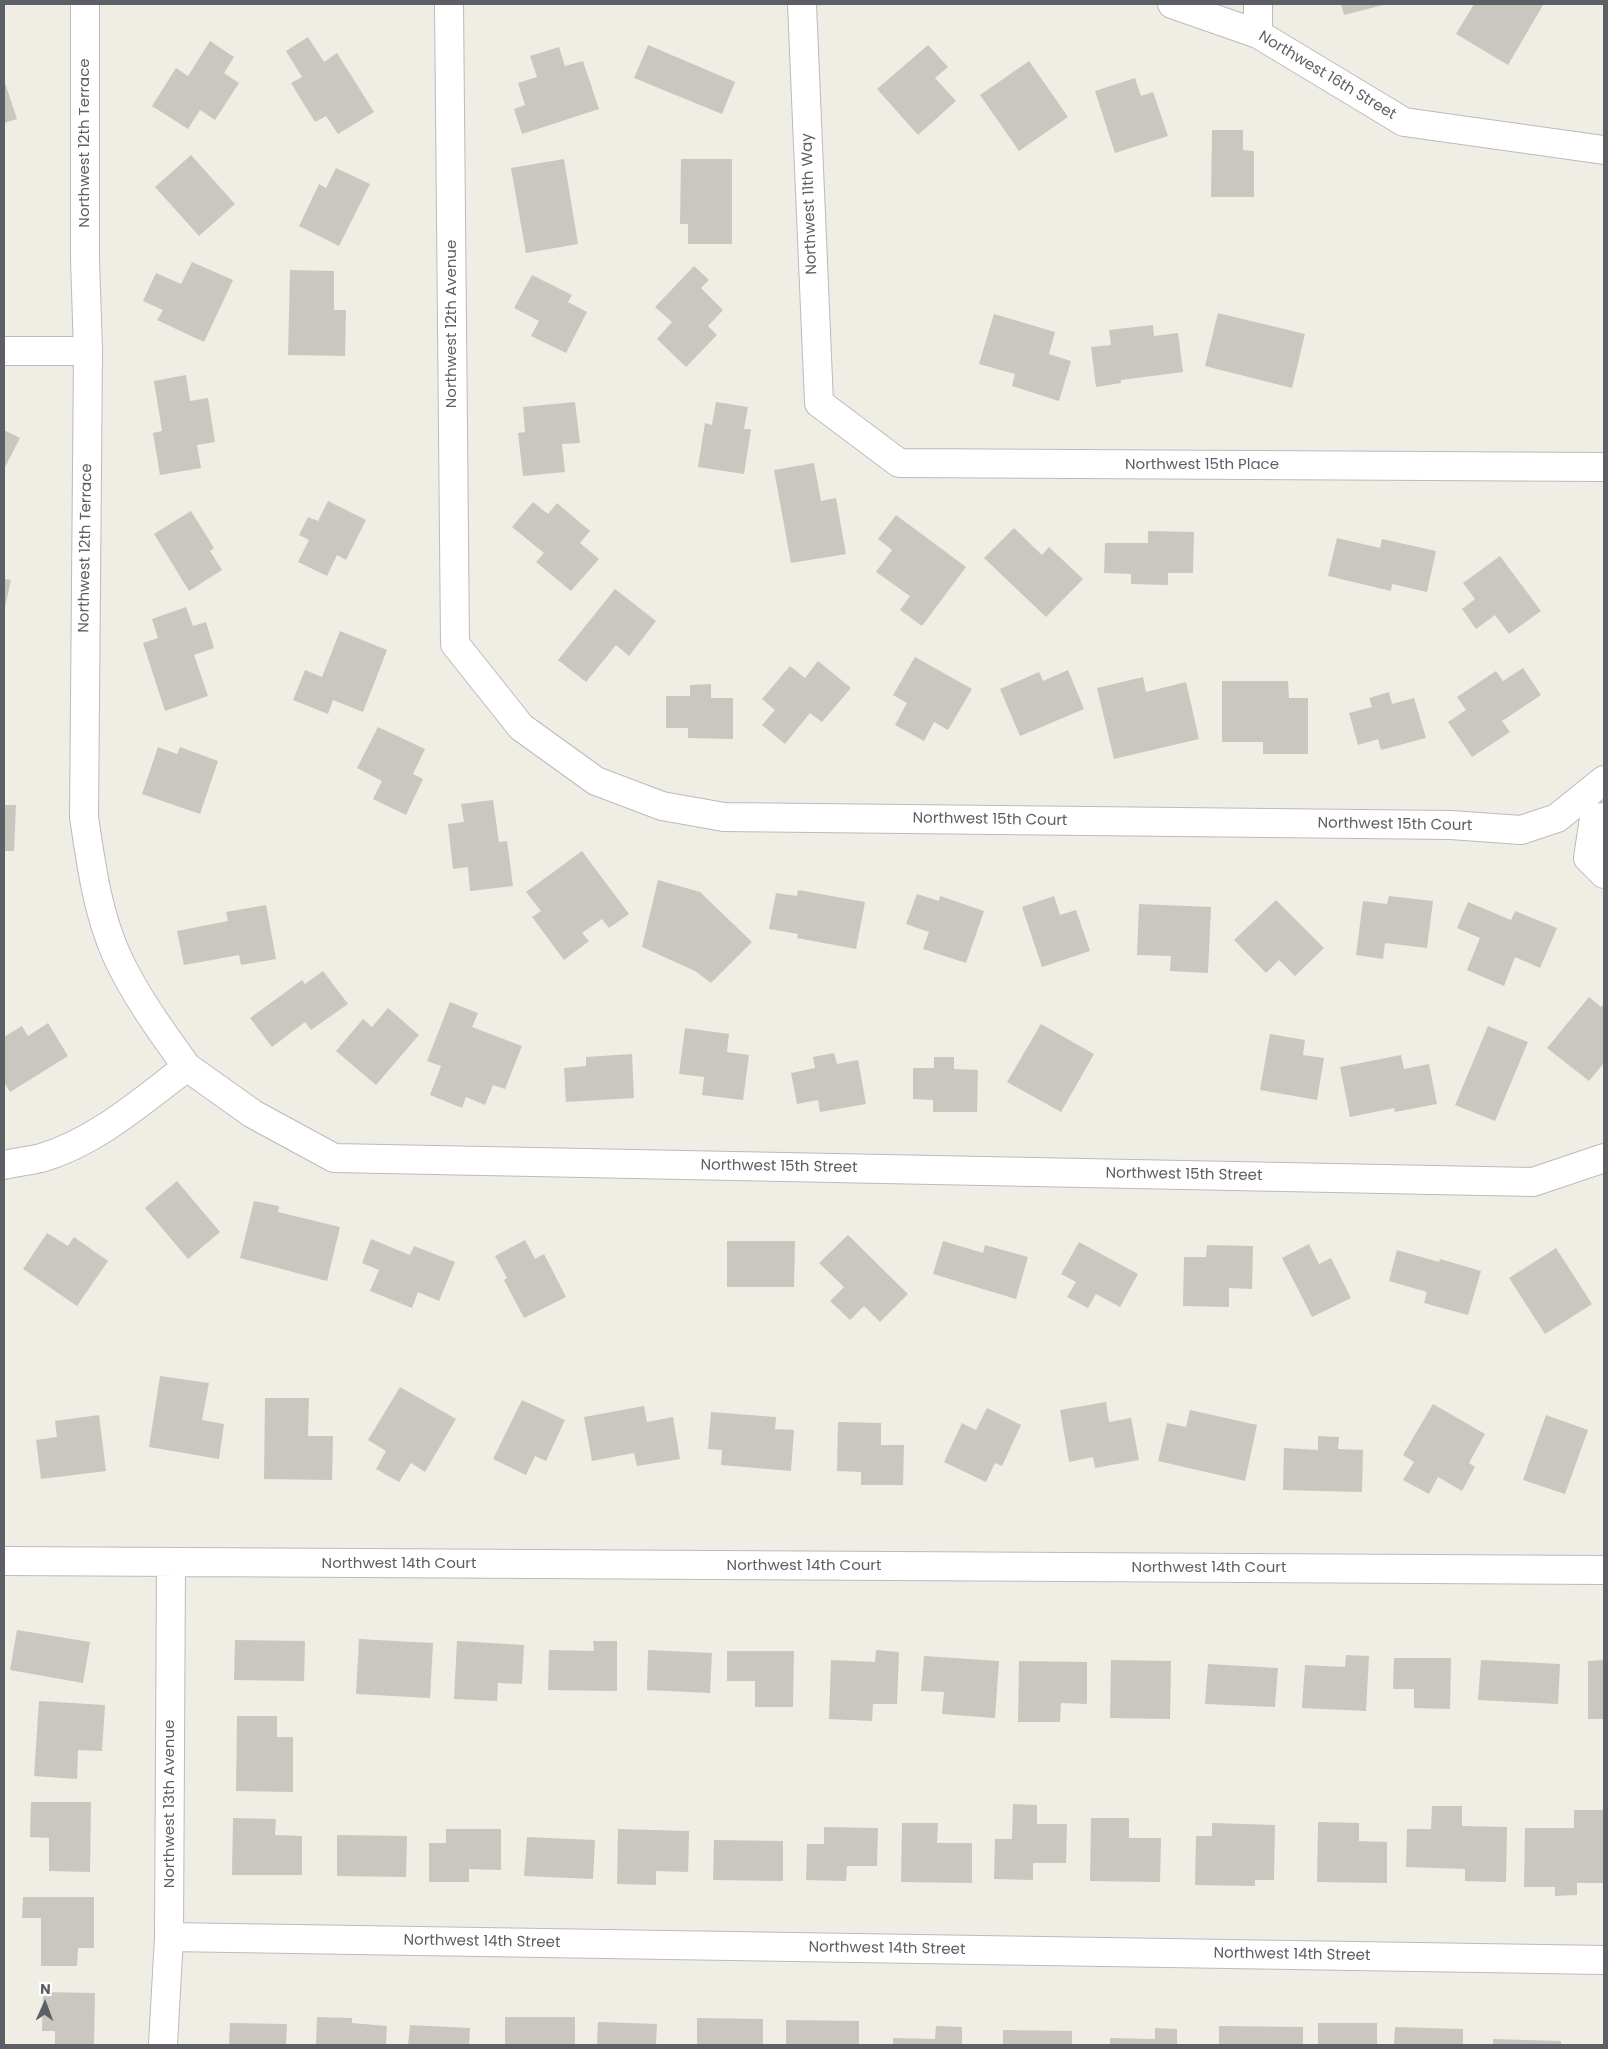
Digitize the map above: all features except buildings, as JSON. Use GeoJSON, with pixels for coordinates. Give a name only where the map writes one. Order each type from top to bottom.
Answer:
{"type":"FeatureCollection","features":[{"type":"Feature","properties":{"kind":"street","name":"Northwest 12th Terrace"},"geometry":{"type":"LineString","coordinates":[[85,4],[85,259],[88,352],[84,816],[95,888],[116,953],[149,1014],[187,1067]]}},
{"type":"Feature","properties":{"kind":"street","name":"Northwest 12th Avenue"},"geometry":{"type":"LineString","coordinates":[[449,4],[455,644]]}},
{"type":"Feature","properties":{"kind":"street","name":"Northwest 11th Way"},"geometry":{"type":"LineString","coordinates":[[802,4],[819,403]]}},
{"type":"Feature","properties":{"kind":"street","name":"Northwest 16th Street"},"geometry":{"type":"LineString","coordinates":[[1172,4],[1258,34],[1404,122],[1604,150]]}},
{"type":"Feature","properties":{"kind":"street"},"geometry":{"type":"LineString","coordinates":[[1258,4],[1258,34]]}},
{"type":"Feature","properties":{"kind":"street"},"geometry":{"type":"LineString","coordinates":[[4,351],[88,352]]}},
{"type":"Feature","properties":{"kind":"street","name":"Northwest 15th Place"},"geometry":{"type":"LineString","coordinates":[[819,403],[899,464],[1604,467]]}},
{"type":"Feature","properties":{"kind":"street","name":"Northwest 15th Court"},"geometry":{"type":"LineString","coordinates":[[455,644],[521,727],[596,781],[662,806],[724,817],[1451,825],[1521,830],[1557,818],[1593,812],[1604,780]]}},
{"type":"Feature","properties":{"kind":"street"},"geometry":{"type":"LineString","coordinates":[[1593,812],[1588,858],[1604,874]]}},
{"type":"Feature","properties":{"kind":"street"},"geometry":{"type":"LineString","coordinates":[[4,1165],[42,1158],[78,1142],[114,1122],[187,1067]]}},
{"type":"Feature","properties":{"kind":"street","name":"Northwest 15th Street"},"geometry":{"type":"LineString","coordinates":[[187,1067],[253,1114],[334,1158],[1533,1182],[1604,1158]]}},
{"type":"Feature","properties":{"kind":"street","name":"Northwest 14th Court"},"geometry":{"type":"LineString","coordinates":[[4,1561],[1604,1570]]}},
{"type":"Feature","properties":{"kind":"street","name":"Northwest 13th Avenue"},"geometry":{"type":"LineString","coordinates":[[163,2045],[169,1937],[171,1563]]}},
{"type":"Feature","properties":{"kind":"street","name":"Northwest 14th Street"},"geometry":{"type":"LineString","coordinates":[[169,1937],[1604,1960]]}}]}
